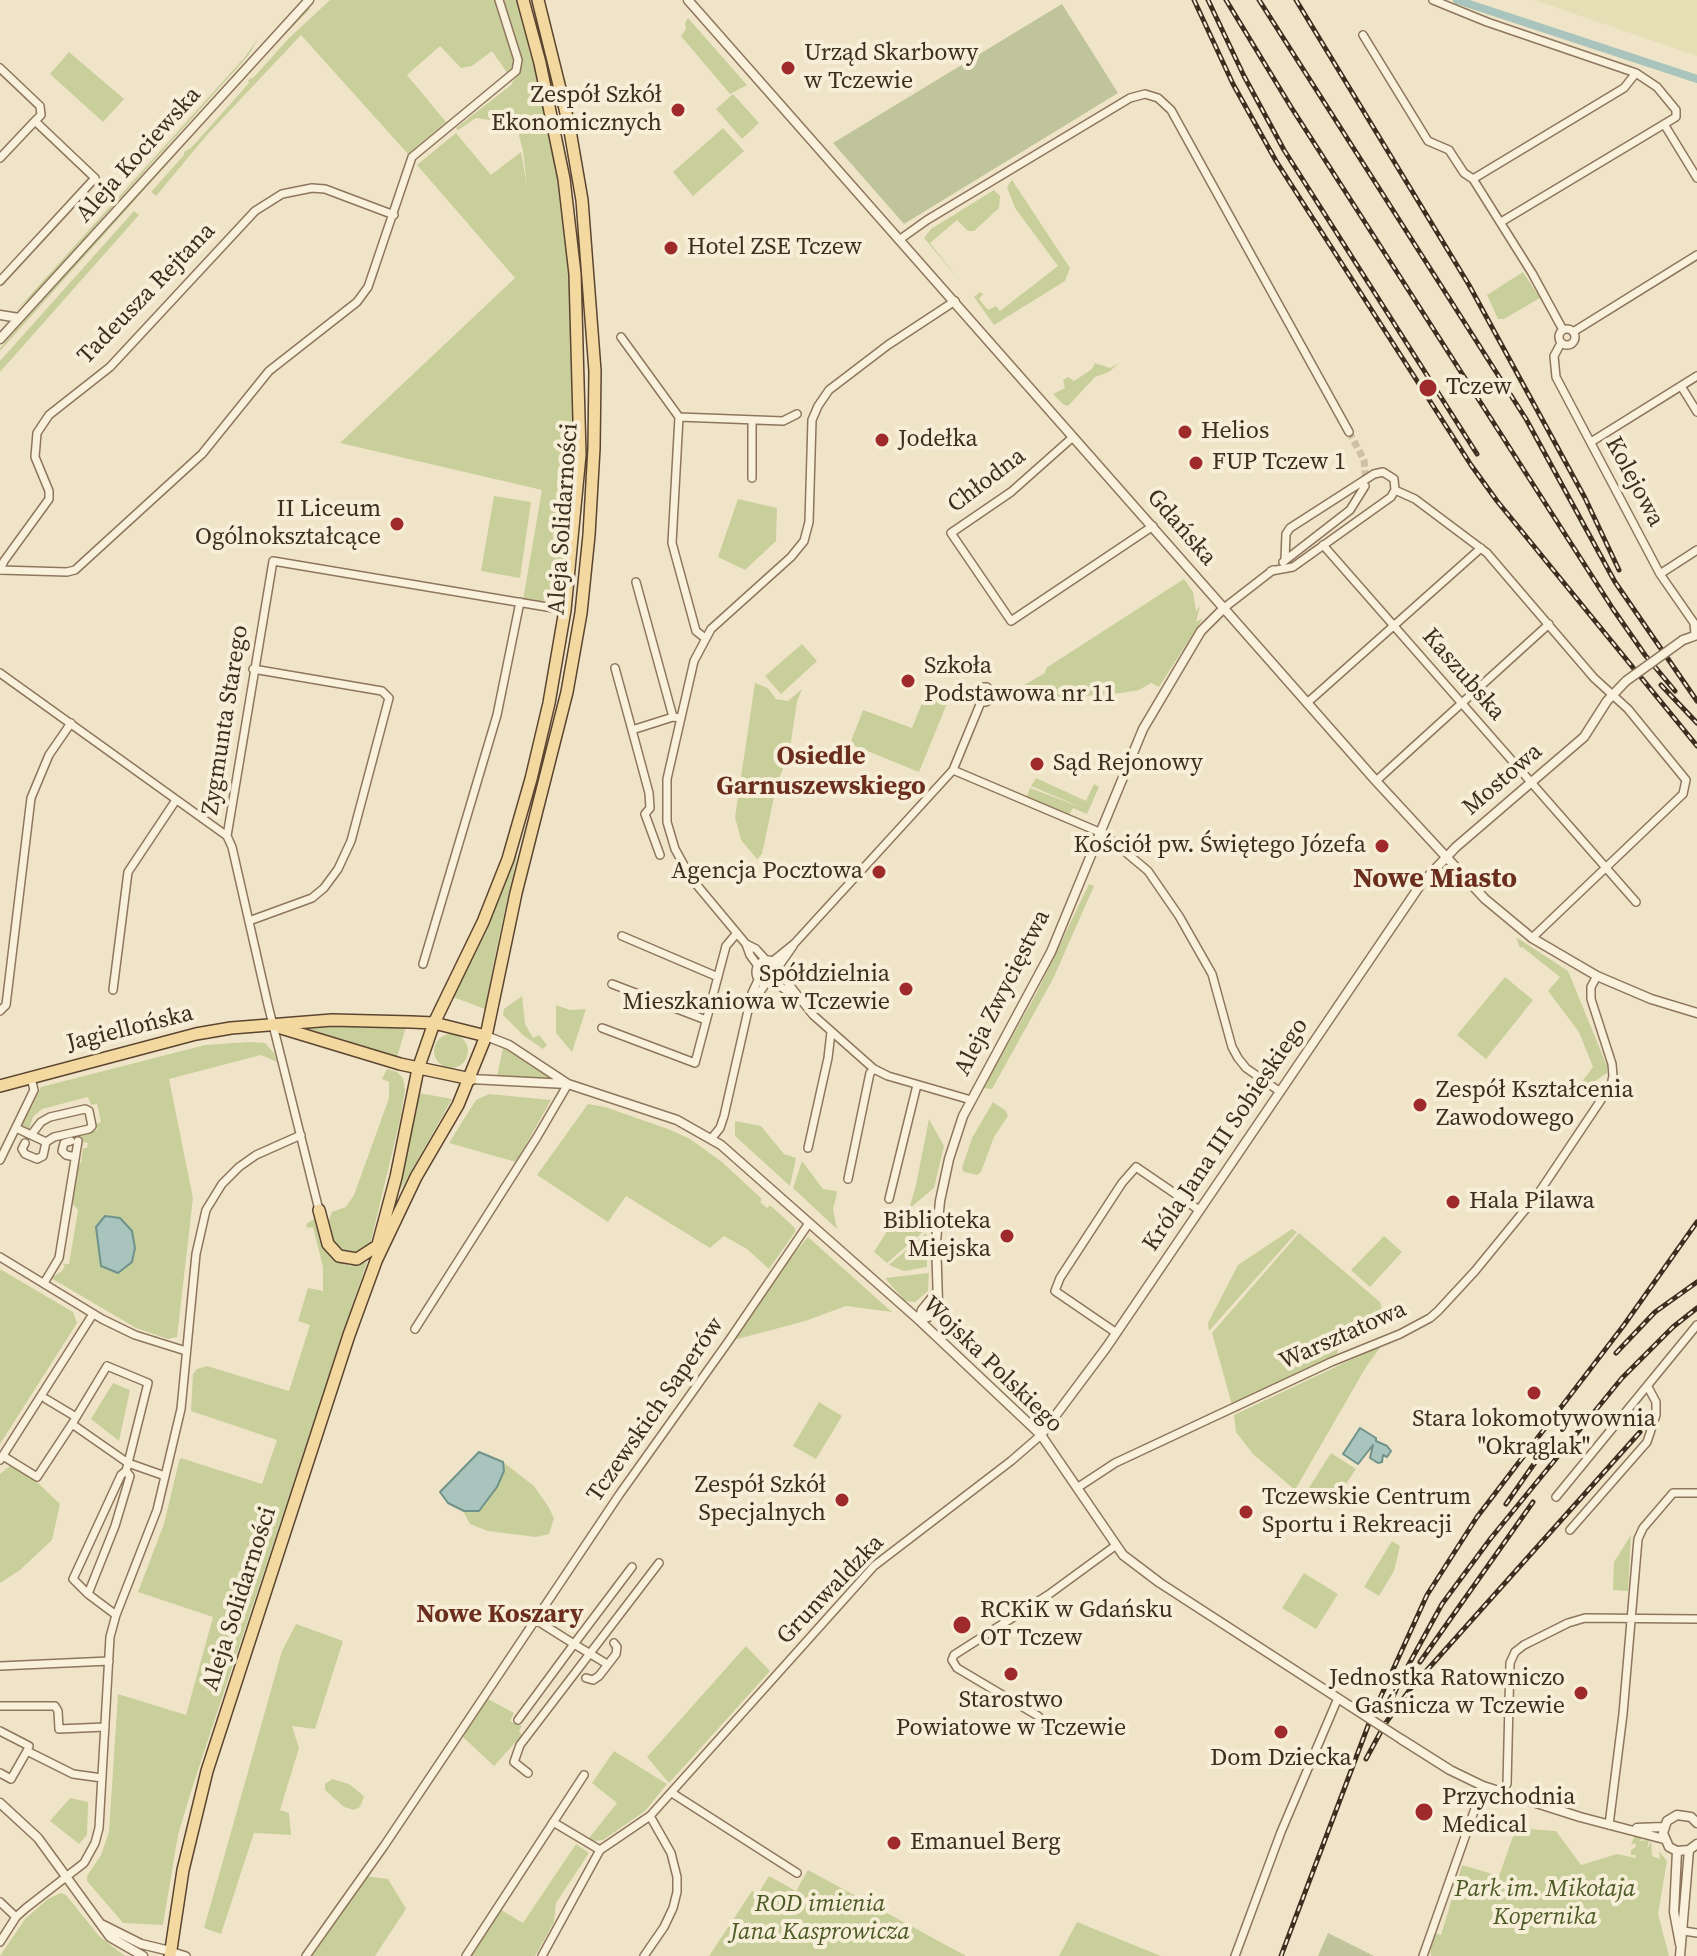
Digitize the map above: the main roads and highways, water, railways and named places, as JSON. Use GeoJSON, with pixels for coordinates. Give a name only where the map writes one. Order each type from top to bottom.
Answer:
{"type":"FeatureCollection","features":[{"type":"Feature","properties":{"kind":"main road","name":"Aleja Solidarności"},"geometry":{"type":"LineString","coordinates":[[376,1261],[418,1069],[434,1023],[483,922],[508,859],[549,703],[565,610],[580,455],[575,274],[564,179],[540,63],[523,0]]}},
{"type":"Feature","properties":{"kind":"main road","name":"Aleja Solidarności"},"geometry":{"type":"LineString","coordinates":[[170,1954],[183,1870],[207,1771],[376,1261],[416,1177],[471,1079],[486,1036],[516,893],[567,692],[581,613],[589,535],[595,371],[582,200],[566,110],[538,0]]}},
{"type":"Feature","properties":{"kind":"main road","name":"Jagiellońska"},"geometry":{"type":"LineString","coordinates":[[0,1086],[196,1034],[273,1025],[332,1020],[434,1023],[486,1036]]}},
{"type":"Feature","properties":{"kind":"main road","name":"Jagiellońska"},"geometry":{"type":"LineString","coordinates":[[273,1025],[418,1069],[471,1079]]}},
{"type":"Feature","properties":{"kind":"main road"},"geometry":{"type":"LineString","coordinates":[[319,1210],[328,1244],[339,1256],[357,1259],[377,1246]]}},
{"type":"Feature","properties":{"kind":"water"},"geometry":{"type":"Polygon","coordinates":[[[105,1216],[120,1218],[132,1231],[135,1248],[132,1262],[118,1273],[101,1266],[96,1227],[105,1216]]]}},
{"type":"Feature","properties":{"kind":"water"},"geometry":{"type":"Polygon","coordinates":[[[1360,1428],[1391,1451],[1387,1457],[1383,1455],[1382,1462],[1370,1458],[1373,1445],[1358,1464],[1343,1454],[1360,1428]]]}},
{"type":"Feature","properties":{"kind":"water"},"geometry":{"type":"Polygon","coordinates":[[[479,1452],[503,1462],[504,1471],[497,1487],[479,1511],[464,1511],[448,1503],[440,1492],[479,1452]]]}},
{"type":"Feature","properties":{"kind":"waterway"},"geometry":{"type":"LineString","coordinates":[[1457,0],[1697,79]]}},
{"type":"Feature","properties":{"kind":"tunnel"},"geometry":{"type":"LineString","coordinates":[[1349,432],[1364,460],[1366,482]]}},
{"type":"Feature","properties":{"kind":"railway"},"geometry":{"type":"LineString","coordinates":[[1194,0],[1233,84],[1276,161],[1471,465],[1697,746]]}},
{"type":"Feature","properties":{"kind":"railway"},"geometry":{"type":"LineString","coordinates":[[1208,0],[1284,150],[1477,454]]}},
{"type":"Feature","properties":{"kind":"railway"},"geometry":{"type":"LineString","coordinates":[[1226,0],[1291,107],[1613,609],[1675,691]]}},
{"type":"Feature","properties":{"kind":"railway"},"geometry":{"type":"LineString","coordinates":[[1259,0],[1526,419],[1615,582],[1697,701]]}},
{"type":"Feature","properties":{"kind":"railway"},"geometry":{"type":"LineString","coordinates":[[1296,0],[1469,285],[1585,498],[1619,570]]}},
{"type":"Feature","properties":{"kind":"railway"},"geometry":{"type":"LineString","coordinates":[[1661,685],[1697,723]]}},
{"type":"Feature","properties":{"kind":"railway"},"geometry":{"type":"LineString","coordinates":[[1281,1956],[1371,1718],[1427,1595],[1477,1517],[1624,1325],[1697,1222]]}},
{"type":"Feature","properties":{"kind":"railway"},"geometry":{"type":"LineString","coordinates":[[1616,1353],[1655,1312],[1697,1282]]}},
{"type":"Feature","properties":{"kind":"railway"},"geometry":{"type":"LineString","coordinates":[[1390,1703],[1442,1604],[1491,1538],[1622,1378],[1673,1327],[1697,1308]]}},
{"type":"Feature","properties":{"kind":"railway"},"geometry":{"type":"LineString","coordinates":[[1366,1759],[1385,1724],[1411,1688],[1640,1432]]}},
{"type":"Feature","properties":{"kind":"railway"},"geometry":{"type":"LineString","coordinates":[[1506,1504],[1550,1441]]}},
{"type":"Feature","properties":{"kind":"railway"},"geometry":{"type":"LineString","coordinates":[[1420,1662],[1533,1502]]}},
{"type":"Feature","properties":{"kind":"place","name":"Urząd Skarbowy w Tczewie"},"geometry":{"type":"Point","coordinates":[788,68]}},
{"type":"Feature","properties":{"kind":"place","name":"Zespół Szkół Ekonomicznych"},"geometry":{"type":"Point","coordinates":[678,110]}},
{"type":"Feature","properties":{"kind":"place","name":"Hotel ZSE Tczew"},"geometry":{"type":"Point","coordinates":[671,248]}},
{"type":"Feature","properties":{"kind":"place","name":"Tczew"},"geometry":{"type":"Point","coordinates":[1428,388]}},
{"type":"Feature","properties":{"kind":"place","name":"Helios"},"geometry":{"type":"Point","coordinates":[1185,432]}},
{"type":"Feature","properties":{"kind":"place","name":"Jodełka"},"geometry":{"type":"Point","coordinates":[882,440]}},
{"type":"Feature","properties":{"kind":"place","name":"FUP Tczew 1"},"geometry":{"type":"Point","coordinates":[1196,463]}},
{"type":"Feature","properties":{"kind":"place","name":"II Liceum Ogólnokształcące"},"geometry":{"type":"Point","coordinates":[397,524]}},
{"type":"Feature","properties":{"kind":"place","name":"Szkoła Podstawowa nr 11"},"geometry":{"type":"Point","coordinates":[908,681]}},
{"type":"Feature","properties":{"kind":"place","name":"Sąd Rejonowy"},"geometry":{"type":"Point","coordinates":[1037,764]}},
{"type":"Feature","properties":{"kind":"place","name":"Kościół pw. Świętego Józefa"},"geometry":{"type":"Point","coordinates":[1382,846]}},
{"type":"Feature","properties":{"kind":"place","name":"Agencja Pocztowa"},"geometry":{"type":"Point","coordinates":[879,872]}},
{"type":"Feature","properties":{"kind":"place","name":"Spółdzielnia Mieszkaniowa w Tczewie"},"geometry":{"type":"Point","coordinates":[906,989]}},
{"type":"Feature","properties":{"kind":"place","name":"Zespół Kształcenia Zawodowego"},"geometry":{"type":"Point","coordinates":[1420,1105]}},
{"type":"Feature","properties":{"kind":"place","name":"Hala Pilawa"},"geometry":{"type":"Point","coordinates":[1453,1202]}},
{"type":"Feature","properties":{"kind":"place","name":"Biblioteka Miejska"},"geometry":{"type":"Point","coordinates":[1007,1236]}},
{"type":"Feature","properties":{"kind":"place","name":"Stara lokomotywownia \"Okrąglak\""},"geometry":{"type":"Point","coordinates":[1534,1393]}},
{"type":"Feature","properties":{"kind":"place","name":"Zespół Szkół Specjalnych"},"geometry":{"type":"Point","coordinates":[842,1500]}},
{"type":"Feature","properties":{"kind":"place","name":"Tczewskie Centrum Sportu i Rekreacji"},"geometry":{"type":"Point","coordinates":[1246,1512]}},
{"type":"Feature","properties":{"kind":"place","name":"RCKiK w Gdańsku OT Tczew"},"geometry":{"type":"Point","coordinates":[962,1625]}},
{"type":"Feature","properties":{"kind":"place","name":"Starostwo Powiatowe w Tczewie"},"geometry":{"type":"Point","coordinates":[1011,1674]}},
{"type":"Feature","properties":{"kind":"place","name":"Jednostka Ratowniczo Gaśnicza w Tczewie"},"geometry":{"type":"Point","coordinates":[1581,1693]}},
{"type":"Feature","properties":{"kind":"place","name":"Dom Dziecka"},"geometry":{"type":"Point","coordinates":[1281,1732]}},
{"type":"Feature","properties":{"kind":"place","name":"Przychodnia Medical"},"geometry":{"type":"Point","coordinates":[1424,1812]}},
{"type":"Feature","properties":{"kind":"place","name":"Emanuel Berg"},"geometry":{"type":"Point","coordinates":[894,1843]}},
{"type":"Feature","properties":{"kind":"district","name":"Osiedle Garnuszewskiego"},"geometry":{"type":"Point","coordinates":[821,772]}},
{"type":"Feature","properties":{"kind":"district","name":"Nowe Miasto"},"geometry":{"type":"Point","coordinates":[1435,880]}},
{"type":"Feature","properties":{"kind":"district","name":"Nowe Koszary"},"geometry":{"type":"Point","coordinates":[500,1615]}},
{"type":"Feature","properties":{"kind":"park label","name":"Park im. Mikołaja Kopernika"},"geometry":{"type":"Point","coordinates":[1545,1904]}},
{"type":"Feature","properties":{"kind":"park label","name":"ROD imienia Jana Kasprowicza"},"geometry":{"type":"Point","coordinates":[820,1919]}}]}
